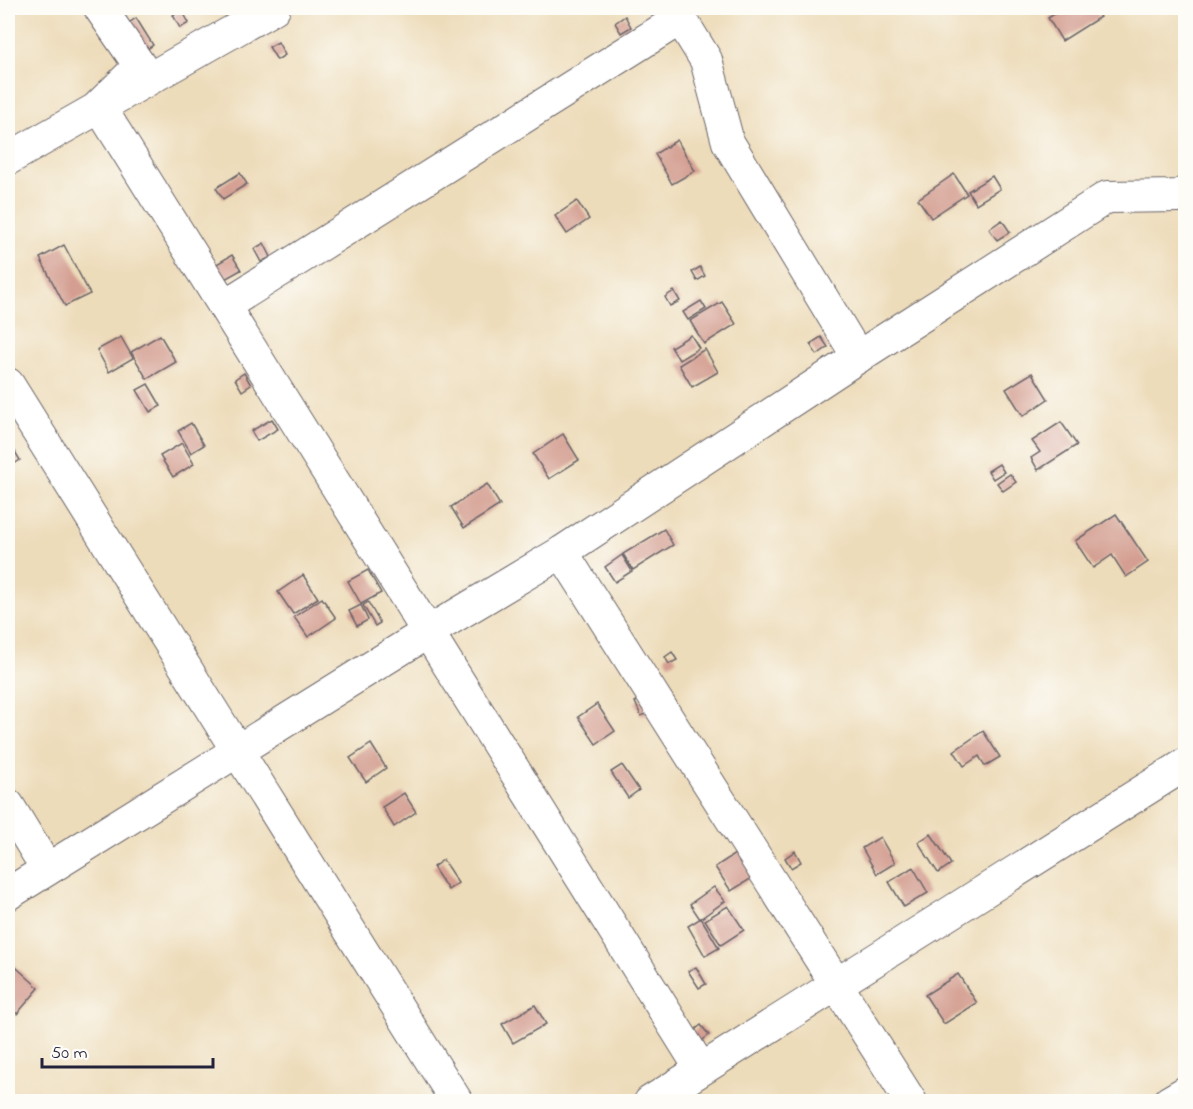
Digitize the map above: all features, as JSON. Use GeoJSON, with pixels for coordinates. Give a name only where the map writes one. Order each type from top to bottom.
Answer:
{"type":"FeatureCollection","features":[{"type":"Feature","properties":{"kind":"street"},"geometry":{"type":"LineString","coordinates":[[99,106],[140,66],[100,8]]}},
{"type":"Feature","properties":{"kind":"street"},"geometry":{"type":"LineString","coordinates":[[8,159],[274,8]]}},
{"type":"Feature","properties":{"kind":"street"},"geometry":{"type":"LineString","coordinates":[[224,306],[677,13],[706,60],[728,142],[858,357]]}},
{"type":"Feature","properties":{"kind":"street"},"geometry":{"type":"LineString","coordinates":[[99,106],[701,1069]]}},
{"type":"Feature","properties":{"kind":"street"},"geometry":{"type":"LineString","coordinates":[[8,894],[428,632],[562,552],[858,357],[1107,197],[1179,196],[1185,192]]}},
{"type":"Feature","properties":{"kind":"street"},"geometry":{"type":"LineString","coordinates":[[8,384],[457,1101]]}},
{"type":"Feature","properties":{"kind":"street"},"geometry":{"type":"LineString","coordinates":[[562,552],[911,1101]]}},
{"type":"Feature","properties":{"kind":"street"},"geometry":{"type":"LineString","coordinates":[[650,1101],[1185,764]]}},
{"type":"Feature","properties":{"kind":"street"},"geometry":{"type":"LineString","coordinates":[[8,805],[47,869]]}},
{"type":"Feature","properties":{"kind":"street"},"geometry":{"type":"LineString","coordinates":[[1169,1101],[1185,1092]]}},
{"type":"Feature","properties":{"kind":"building"},"geometry":{"type":"Polygon","coordinates":[[[1064,8],[1094,8],[1100,17],[1062,41],[1048,18],[1064,8]]]}},
{"type":"Feature","properties":{"kind":"building"},"geometry":{"type":"Polygon","coordinates":[[[182,10],[189,23],[180,28],[173,15],[182,10]]]}},
{"type":"Feature","properties":{"kind":"building"},"geometry":{"type":"Polygon","coordinates":[[[625,16],[631,27],[621,33],[615,23],[625,16]]]}},
{"type":"Feature","properties":{"kind":"building"},"geometry":{"type":"Polygon","coordinates":[[[136,18],[153,45],[143,52],[126,25],[136,18]]]}},
{"type":"Feature","properties":{"kind":"building"},"geometry":{"type":"Polygon","coordinates":[[[278,42],[285,55],[277,60],[269,47],[278,42]]]}},
{"type":"Feature","properties":{"kind":"building"},"geometry":{"type":"Polygon","coordinates":[[[677,140],[695,171],[672,184],[655,154],[677,140]]]}},
{"type":"Feature","properties":{"kind":"building"},"geometry":{"type":"Polygon","coordinates":[[[240,173],[247,184],[223,199],[216,188],[240,173]]]}},
{"type":"Feature","properties":{"kind":"building"},"geometry":{"type":"Polygon","coordinates":[[[954,174],[967,194],[931,218],[918,199],[954,174]]]}},
{"type":"Feature","properties":{"kind":"building"},"geometry":{"type":"Polygon","coordinates":[[[992,176],[1000,189],[976,204],[968,191],[992,176]]]}},
{"type":"Feature","properties":{"kind":"building"},"geometry":{"type":"Polygon","coordinates":[[[577,201],[589,219],[567,234],[555,216],[577,201]]]}},
{"type":"Feature","properties":{"kind":"building"},"geometry":{"type":"Polygon","coordinates":[[[1002,220],[1010,232],[997,240],[989,229],[1002,220]]]}},
{"type":"Feature","properties":{"kind":"building"},"geometry":{"type":"Polygon","coordinates":[[[264,243],[271,257],[261,262],[254,249],[264,243]]]}},
{"type":"Feature","properties":{"kind":"building"},"geometry":{"type":"Polygon","coordinates":[[[64,245],[90,294],[65,306],[40,258],[64,245]]]}},
{"type":"Feature","properties":{"kind":"building"},"geometry":{"type":"Polygon","coordinates":[[[232,255],[241,270],[223,280],[215,265],[232,255]]]}},
{"type":"Feature","properties":{"kind":"building"},"geometry":{"type":"Polygon","coordinates":[[[700,267],[705,276],[697,281],[692,272],[700,267]]]}},
{"type":"Feature","properties":{"kind":"building"},"geometry":{"type":"Polygon","coordinates":[[[674,291],[680,301],[670,306],[665,297],[674,291]]]}},
{"type":"Feature","properties":{"kind":"building"},"geometry":{"type":"Polygon","coordinates":[[[701,301],[706,309],[688,320],[683,312],[701,301]]]}},
{"type":"Feature","properties":{"kind":"building"},"geometry":{"type":"Polygon","coordinates":[[[722,302],[736,324],[704,344],[690,321],[722,302]]]}},
{"type":"Feature","properties":{"kind":"building"},"geometry":{"type":"Polygon","coordinates":[[[160,335],[176,362],[147,379],[131,352],[160,335]]]}},
{"type":"Feature","properties":{"kind":"building"},"geometry":{"type":"Polygon","coordinates":[[[691,335],[699,348],[679,360],[671,347],[691,335]]]}},
{"type":"Feature","properties":{"kind":"building"},"geometry":{"type":"Polygon","coordinates":[[[121,337],[133,358],[109,372],[97,350],[121,337]]]}},
{"type":"Feature","properties":{"kind":"building"},"geometry":{"type":"Polygon","coordinates":[[[821,337],[828,347],[817,355],[810,344],[821,337]]]}},
{"type":"Feature","properties":{"kind":"building"},"geometry":{"type":"Polygon","coordinates":[[[705,349],[718,372],[692,387],[679,365],[705,349]]]}},
{"type":"Feature","properties":{"kind":"building"},"geometry":{"type":"Polygon","coordinates":[[[244,373],[251,385],[242,391],[235,379],[244,373]]]}},
{"type":"Feature","properties":{"kind":"building"},"geometry":{"type":"Polygon","coordinates":[[[1032,373],[1048,399],[1023,416],[1006,389],[1032,373]]]}},
{"type":"Feature","properties":{"kind":"building"},"geometry":{"type":"Polygon","coordinates":[[[148,384],[161,406],[150,412],[137,390],[148,384]]]}},
{"type":"Feature","properties":{"kind":"building"},"geometry":{"type":"Polygon","coordinates":[[[272,419],[278,429],[257,441],[251,431],[272,419]]]}},
{"type":"Feature","properties":{"kind":"building"},"geometry":{"type":"Polygon","coordinates":[[[1061,422],[1077,445],[1038,470],[1031,458],[1040,452],[1032,441],[1061,422]]]}},
{"type":"Feature","properties":{"kind":"building"},"geometry":{"type":"Polygon","coordinates":[[[191,423],[204,445],[191,453],[178,431],[191,423]]]}},
{"type":"Feature","properties":{"kind":"building"},"geometry":{"type":"Polygon","coordinates":[[[563,434],[579,460],[549,479],[533,454],[563,434]]]}},
{"type":"Feature","properties":{"kind":"building"},"geometry":{"type":"Polygon","coordinates":[[[8,440],[20,460],[11,466],[8,460],[8,440]]]}},
{"type":"Feature","properties":{"kind":"building"},"geometry":{"type":"Polygon","coordinates":[[[182,443],[194,464],[173,477],[160,456],[182,443]]]}},
{"type":"Feature","properties":{"kind":"building"},"geometry":{"type":"Polygon","coordinates":[[[999,464],[1004,472],[993,479],[988,471],[999,464]]]}},
{"type":"Feature","properties":{"kind":"building"},"geometry":{"type":"Polygon","coordinates":[[[1010,474],[1016,482],[1003,491],[997,483],[1010,474]]]}},
{"type":"Feature","properties":{"kind":"building"},"geometry":{"type":"Polygon","coordinates":[[[487,484],[500,505],[464,528],[451,507],[487,484]]]}},
{"type":"Feature","properties":{"kind":"building"},"geometry":{"type":"Polygon","coordinates":[[[1116,514],[1148,562],[1126,577],[1112,555],[1093,568],[1075,541],[1116,514]]]}},
{"type":"Feature","properties":{"kind":"building"},"geometry":{"type":"Polygon","coordinates":[[[664,529],[673,545],[633,570],[623,554],[664,529]]]}},
{"type":"Feature","properties":{"kind":"building"},"geometry":{"type":"Polygon","coordinates":[[[622,555],[632,571],[615,582],[605,567],[622,555]]]}},
{"type":"Feature","properties":{"kind":"building"},"geometry":{"type":"Polygon","coordinates":[[[368,570],[381,593],[361,604],[348,581],[368,570]]]}},
{"type":"Feature","properties":{"kind":"building"},"geometry":{"type":"Polygon","coordinates":[[[303,575],[318,598],[293,614],[278,592],[303,575]]]}},
{"type":"Feature","properties":{"kind":"building"},"geometry":{"type":"Polygon","coordinates":[[[322,598],[336,618],[308,637],[294,617],[322,598]]]}},
{"type":"Feature","properties":{"kind":"building"},"geometry":{"type":"Polygon","coordinates":[[[368,602],[380,623],[375,626],[363,605],[368,602]]]}},
{"type":"Feature","properties":{"kind":"building"},"geometry":{"type":"Polygon","coordinates":[[[361,605],[368,620],[357,626],[349,611],[361,605]]]}},
{"type":"Feature","properties":{"kind":"building"},"geometry":{"type":"Polygon","coordinates":[[[672,652],[677,660],[669,664],[665,657],[672,652]]]}},
{"type":"Feature","properties":{"kind":"building"},"geometry":{"type":"Polygon","coordinates":[[[646,697],[653,711],[641,716],[635,702],[646,697]]]}},
{"type":"Feature","properties":{"kind":"building"},"geometry":{"type":"Polygon","coordinates":[[[597,704],[615,731],[596,744],[578,717],[597,704]]]}},
{"type":"Feature","properties":{"kind":"building"},"geometry":{"type":"Polygon","coordinates":[[[983,731],[1000,757],[985,766],[979,756],[964,766],[954,751],[983,731]]]}},
{"type":"Feature","properties":{"kind":"building"},"geometry":{"type":"Polygon","coordinates":[[[371,744],[386,768],[366,782],[350,758],[371,744]]]}},
{"type":"Feature","properties":{"kind":"building"},"geometry":{"type":"Polygon","coordinates":[[[622,765],[639,790],[628,798],[611,772],[622,765]]]}},
{"type":"Feature","properties":{"kind":"building"},"geometry":{"type":"Polygon","coordinates":[[[404,793],[416,812],[394,827],[382,807],[404,793]]]}},
{"type":"Feature","properties":{"kind":"building"},"geometry":{"type":"Polygon","coordinates":[[[931,834],[951,864],[938,873],[918,842],[931,834]]]}},
{"type":"Feature","properties":{"kind":"building"},"geometry":{"type":"Polygon","coordinates":[[[880,837],[895,863],[877,874],[862,848],[880,837]]]}},
{"type":"Feature","properties":{"kind":"building"},"geometry":{"type":"Polygon","coordinates":[[[741,850],[757,875],[731,891],[715,867],[741,850]]]}},
{"type":"Feature","properties":{"kind":"building"},"geometry":{"type":"Polygon","coordinates":[[[795,851],[801,862],[791,868],[785,858],[795,851]]]}},
{"type":"Feature","properties":{"kind":"building"},"geometry":{"type":"Polygon","coordinates":[[[443,860],[458,883],[448,890],[433,867],[443,860]]]}},
{"type":"Feature","properties":{"kind":"building"},"geometry":{"type":"Polygon","coordinates":[[[913,867],[928,893],[904,907],[889,882],[913,867]]]}},
{"type":"Feature","properties":{"kind":"building"},"geometry":{"type":"Polygon","coordinates":[[[714,887],[725,901],[700,919],[690,904],[714,887]]]}},
{"type":"Feature","properties":{"kind":"building"},"geometry":{"type":"Polygon","coordinates":[[[728,906],[744,930],[721,945],[705,920],[728,906]]]}},
{"type":"Feature","properties":{"kind":"building"},"geometry":{"type":"Polygon","coordinates":[[[701,918],[719,948],[705,956],[688,926],[701,918]]]}},
{"type":"Feature","properties":{"kind":"building"},"geometry":{"type":"Polygon","coordinates":[[[8,960],[39,988],[17,1014],[8,1005],[8,960]]]}},
{"type":"Feature","properties":{"kind":"building"},"geometry":{"type":"Polygon","coordinates":[[[696,967],[706,984],[699,988],[688,971],[696,967]]]}},
{"type":"Feature","properties":{"kind":"building"},"geometry":{"type":"Polygon","coordinates":[[[958,974],[977,1003],[944,1024],[925,995],[958,974]]]}},
{"type":"Feature","properties":{"kind":"building"},"geometry":{"type":"Polygon","coordinates":[[[535,1005],[546,1024],[513,1043],[502,1024],[535,1005]]]}},
{"type":"Feature","properties":{"kind":"building"},"geometry":{"type":"Polygon","coordinates":[[[701,1025],[709,1035],[699,1043],[691,1033],[701,1025]]]}}]}
